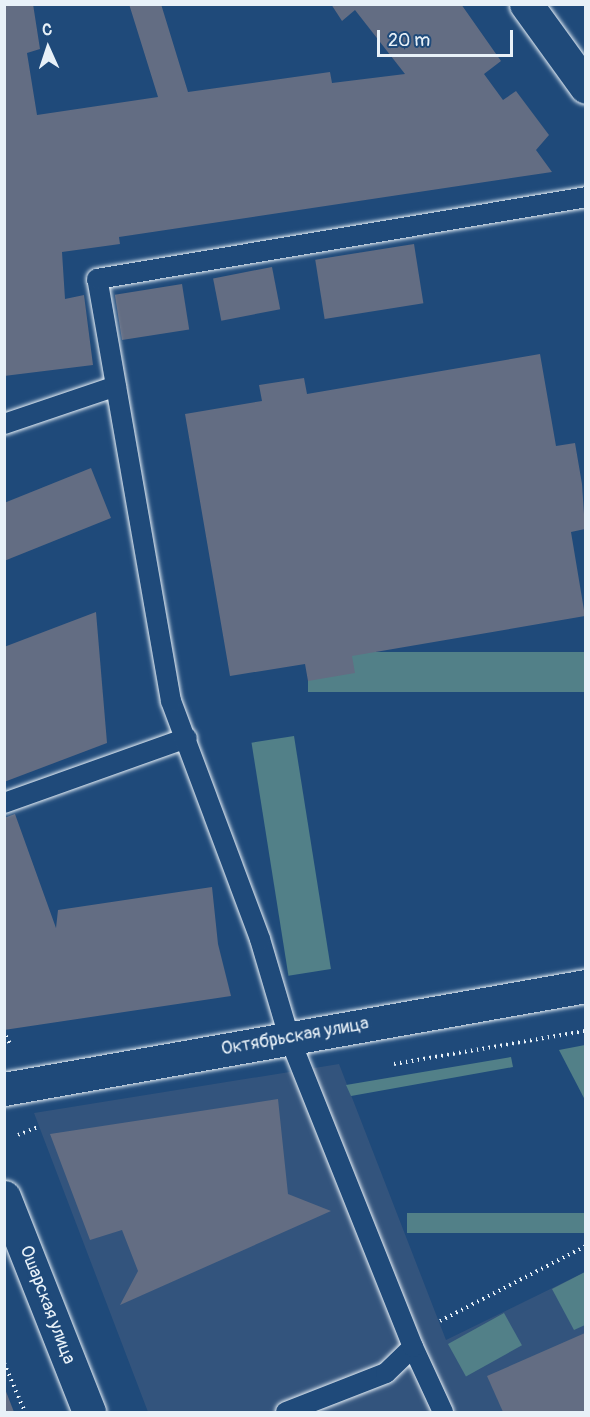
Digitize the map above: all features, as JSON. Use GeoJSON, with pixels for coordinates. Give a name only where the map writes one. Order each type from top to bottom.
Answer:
{"type":"FeatureCollection","features":[{"type":"Feature","properties":{"kind":"street"},"geometry":{"type":"LineString","coordinates":[[526,4],[585,87]]}},
{"type":"Feature","properties":{"kind":"street","name":"Октябрьская улица"},"geometry":{"type":"LineString","coordinates":[[4,1089],[585,986]]}},
{"type":"Feature","properties":{"kind":"street","name":"Ошарская улица"},"geometry":{"type":"LineString","coordinates":[[4,1197],[89,1413]]}},
{"type":"Feature","properties":{"kind":"lane"},"geometry":{"type":"LineString","coordinates":[[443,1413],[413,1347],[289,1037],[260,939],[187,738],[171,701],[98,279],[585,197]]}},
{"type":"Feature","properties":{"kind":"lane"},"geometry":{"type":"LineString","coordinates":[[4,424],[116,386]]}},
{"type":"Feature","properties":{"kind":"lane"},"geometry":{"type":"LineString","coordinates":[[4,803],[187,738]]}},
{"type":"Feature","properties":{"kind":"lane"},"geometry":{"type":"LineString","coordinates":[[286,1413],[386,1373],[413,1347]]}},
{"type":"Feature","properties":{"kind":"path"},"geometry":{"type":"LineString","coordinates":[[18,1135],[48,1123]]}},
{"type":"Feature","properties":{"kind":"path"},"geometry":{"type":"LineString","coordinates":[[437,1323],[585,1246]]}},
{"type":"Feature","properties":{"kind":"path"},"geometry":{"type":"LineString","coordinates":[[4,1363],[25,1413]]}},
{"type":"Feature","properties":{"kind":"shaded area"},"geometry":{"type":"Polygon","coordinates":[[[339,1064],[446,1340],[585,1272],[585,1412],[148,1412],[34,1113],[339,1064]]]}},
{"type":"Feature","properties":{"kind":"green space"},"geometry":{"type":"Polygon","coordinates":[[[308,652],[585,652],[585,692],[308,692],[308,652]]]}},
{"type":"Feature","properties":{"kind":"green space"},"geometry":{"type":"Polygon","coordinates":[[[294,736],[331,969],[288,976],[252,743],[294,736]]]}},
{"type":"Feature","properties":{"kind":"green space"},"geometry":{"type":"Polygon","coordinates":[[[585,1045],[586,1100],[559,1050],[585,1045]]]}},
{"type":"Feature","properties":{"kind":"green space"},"geometry":{"type":"Polygon","coordinates":[[[511,1057],[513,1067],[351,1096],[346,1085],[511,1057]]]}},
{"type":"Feature","properties":{"kind":"green space"},"geometry":{"type":"Polygon","coordinates":[[[407,1213],[585,1213],[585,1233],[407,1233],[407,1213]]]}},
{"type":"Feature","properties":{"kind":"green space"},"geometry":{"type":"Polygon","coordinates":[[[585,1272],[585,1325],[574,1330],[552,1289],[585,1272]]]}},
{"type":"Feature","properties":{"kind":"green space"},"geometry":{"type":"Polygon","coordinates":[[[504,1313],[522,1345],[466,1376],[448,1344],[504,1313]]]}},
{"type":"Feature","properties":{"kind":"building"},"geometry":{"type":"Polygon","coordinates":[[[4,4],[33,4],[40,49],[27,53],[37,115],[158,97],[129,4],[161,4],[188,92],[330,72],[332,83],[405,74],[355,10],[342,21],[331,4],[461,4],[501,61],[484,74],[503,100],[516,91],[549,135],[536,150],[552,172],[119,237],[120,244],[62,252],[65,299],[84,295],[93,365],[4,376],[4,4]]]}},
{"type":"Feature","properties":{"kind":"building"},"geometry":{"type":"Polygon","coordinates":[[[414,244],[423,303],[325,319],[315,260],[414,244]]]}},
{"type":"Feature","properties":{"kind":"building"},"geometry":{"type":"Polygon","coordinates":[[[272,267],[280,309],[221,321],[213,278],[272,267]]]}},
{"type":"Feature","properties":{"kind":"building"},"geometry":{"type":"Polygon","coordinates":[[[182,284],[189,329],[122,340],[115,295],[182,284]]]}},
{"type":"Feature","properties":{"kind":"building"},"geometry":{"type":"Polygon","coordinates":[[[540,354],[556,446],[575,443],[582,484],[585,529],[571,532],[585,616],[352,656],[355,673],[308,681],[305,664],[230,676],[185,414],[262,401],[259,385],[304,378],[307,394],[540,354]]]}},
{"type":"Feature","properties":{"kind":"building"},"geometry":{"type":"Polygon","coordinates":[[[91,468],[111,518],[4,561],[4,503],[91,468]]]}},
{"type":"Feature","properties":{"kind":"building"},"geometry":{"type":"Polygon","coordinates":[[[96,612],[107,743],[4,782],[4,647],[96,612]]]}},
{"type":"Feature","properties":{"kind":"building"},"geometry":{"type":"Polygon","coordinates":[[[15,814],[56,928],[58,910],[212,887],[218,944],[231,996],[4,1030],[4,818],[15,814]]]}},
{"type":"Feature","properties":{"kind":"building"},"geometry":{"type":"Polygon","coordinates":[[[278,1099],[288,1194],[331,1211],[120,1305],[138,1271],[122,1230],[90,1240],[50,1134],[278,1099]]]}},
{"type":"Feature","properties":{"kind":"building"},"geometry":{"type":"Polygon","coordinates":[[[585,1333],[585,1412],[503,1412],[487,1376],[585,1333]]]}},
{"type":"Feature","properties":{"kind":"building"},"geometry":{"type":"Polygon","coordinates":[[[5,1389],[14,1412],[4,1412],[5,1389]]]}}]}
